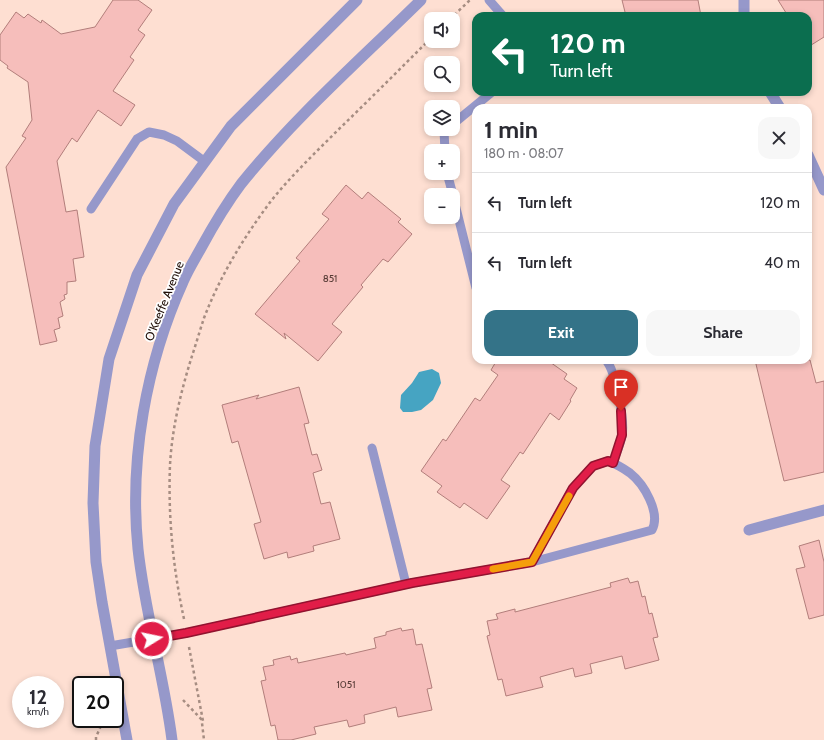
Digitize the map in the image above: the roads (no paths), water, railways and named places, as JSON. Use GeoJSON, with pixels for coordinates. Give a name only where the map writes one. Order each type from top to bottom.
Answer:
{"type":"FeatureCollection","features":[{"type":"Feature","properties":{"kind":"street"},"geometry":{"type":"LineString","coordinates":[[127,740],[96,562],[93,503],[95,446],[109,359],[137,275],[174,204],[231,126],[357,0]]}},
{"type":"Feature","properties":{"kind":"street","name":"O'Keeffe Avenue"},"geometry":{"type":"LineString","coordinates":[[172,740],[170,719],[152,639],[138,549],[136,497],[139,444],[148,392],[162,335],[183,281],[214,224],[245,180],[283,135],[420,0]]}},
{"type":"Feature","properties":{"kind":"street"},"geometry":{"type":"LineString","coordinates":[[744,0],[744,12]]}},
{"type":"Feature","properties":{"kind":"street"},"geometry":{"type":"LineString","coordinates":[[812,164],[824,190]]}},
{"type":"Feature","properties":{"kind":"street"},"geometry":{"type":"LineString","coordinates":[[749,530],[824,510]]}},
{"type":"Feature","properties":{"kind":"lane"},"geometry":{"type":"LineString","coordinates":[[489,0],[500,12]]}},
{"type":"Feature","properties":{"kind":"lane"},"geometry":{"type":"LineString","coordinates":[[477,104],[487,96]]}},
{"type":"Feature","properties":{"kind":"lane"},"geometry":{"type":"LineString","coordinates":[[460,118],[472,108]]}},
{"type":"Feature","properties":{"kind":"lane"},"geometry":{"type":"LineString","coordinates":[[91,208],[137,139],[149,132],[164,135],[177,142],[204,161]]}},
{"type":"Feature","properties":{"kind":"lane"},"geometry":{"type":"LineString","coordinates":[[460,223],[472,272]]}},
{"type":"Feature","properties":{"kind":"lane"},"geometry":{"type":"LineString","coordinates":[[610,364],[621,411],[622,435],[613,463]]}},
{"type":"Feature","properties":{"kind":"lane"},"geometry":{"type":"LineString","coordinates":[[372,448],[406,584]]}},
{"type":"Feature","properties":{"kind":"lane"},"geometry":{"type":"LineString","coordinates":[[110,646],[186,633],[406,584],[532,562],[652,530],[655,524],[648,494],[632,474],[613,463],[608,461],[593,466],[573,488],[532,562]]}},
{"type":"Feature","properties":{"kind":"water"},"geometry":{"type":"Polygon","coordinates":[[[432,369],[439,373],[441,383],[433,400],[421,410],[403,412],[400,408],[401,395],[412,383],[419,372],[432,369]]]}}]}
